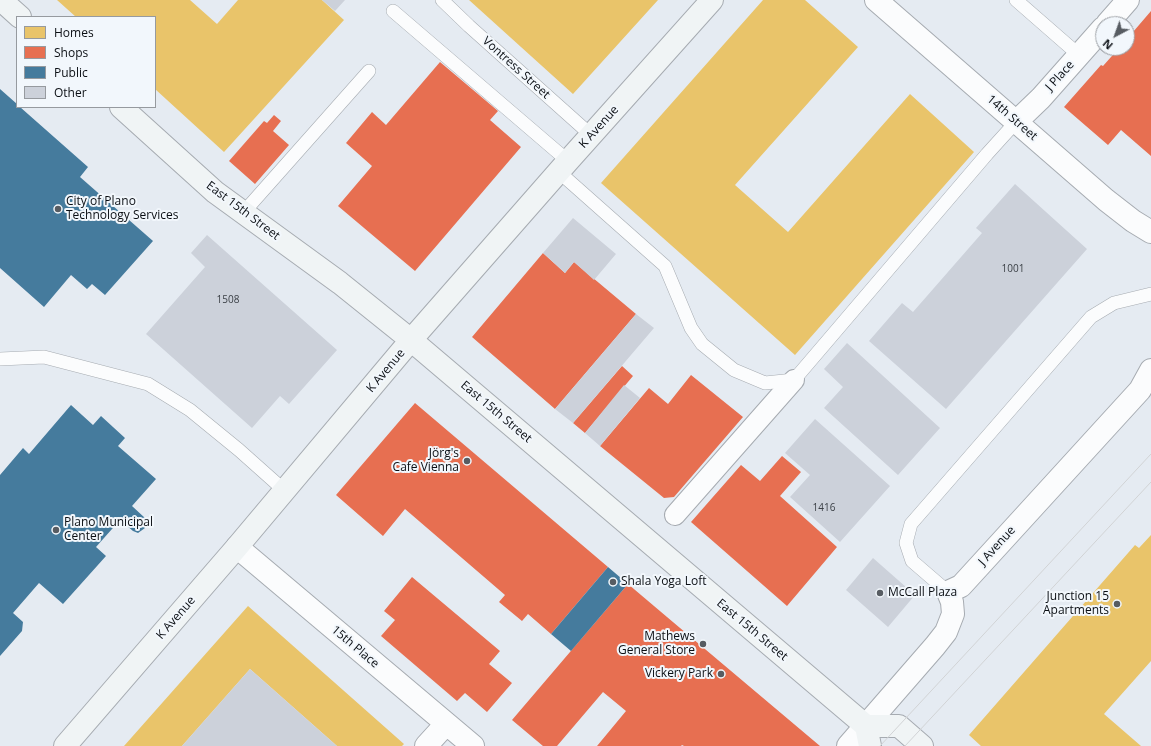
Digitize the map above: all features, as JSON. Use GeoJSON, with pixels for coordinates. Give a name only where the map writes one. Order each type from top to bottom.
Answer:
{"type":"FeatureCollection","features":[{"type":"Feature","properties":{"kind":"main road"},"geometry":{"type":"LineString","coordinates":[[1,0],[19,16]]}},
{"type":"Feature","properties":{"kind":"main road","name":"K Avenue"},"geometry":{"type":"LineString","coordinates":[[65,746],[285,491],[411,340],[712,0]]}},
{"type":"Feature","properties":{"kind":"main road","name":"East 15th Street"},"geometry":{"type":"LineString","coordinates":[[122,108],[215,192],[340,283],[411,340],[868,736]]}},
{"type":"Feature","properties":{"kind":"main road"},"geometry":{"type":"LineString","coordinates":[[868,736],[899,726],[922,746]]}},
{"type":"Feature","properties":{"kind":"street","name":"14th Street"},"geometry":{"type":"LineString","coordinates":[[876,0],[1106,200],[1133,221],[1151,232]]}},
{"type":"Feature","properties":{"kind":"street"},"geometry":{"type":"LineString","coordinates":[[1114,16],[1128,0]]}},
{"type":"Feature","properties":{"kind":"street","name":"J Place"},"geometry":{"type":"LineString","coordinates":[[1016,122],[1041,98],[1095,37]]}},
{"type":"Feature","properties":{"kind":"street","name":"J Avenue"},"geometry":{"type":"LineString","coordinates":[[948,592],[961,586],[1140,390],[1151,370]]}},
{"type":"Feature","properties":{"kind":"street"},"geometry":{"type":"LineString","coordinates":[[675,516],[794,380]]}},
{"type":"Feature","properties":{"kind":"street","name":"15th Place"},"geometry":{"type":"LineString","coordinates":[[237,547],[473,746]]}},
{"type":"Feature","properties":{"kind":"street"},"geometry":{"type":"LineString","coordinates":[[848,746],[868,736],[946,632],[953,614],[952,602],[948,592]]}},
{"type":"Feature","properties":{"kind":"street"},"geometry":{"type":"LineString","coordinates":[[426,746],[446,724]]}},
{"type":"Feature","properties":{"kind":"lane","name":"Vontress Street"},"geometry":{"type":"LineString","coordinates":[[442,0],[591,135]]}},
{"type":"Feature","properties":{"kind":"lane"},"geometry":{"type":"LineString","coordinates":[[1016,0],[1079,55]]}},
{"type":"Feature","properties":{"kind":"lane"},"geometry":{"type":"LineString","coordinates":[[393,11],[563,167],[665,266],[691,328],[702,344],[734,370],[765,383],[794,380],[1016,122]]}},
{"type":"Feature","properties":{"kind":"lane"},"geometry":{"type":"LineString","coordinates":[[243,213],[369,71]]}},
{"type":"Feature","properties":{"kind":"lane"},"geometry":{"type":"LineString","coordinates":[[948,592],[912,561],[906,543],[912,524],[1091,317],[1114,303],[1151,294]]}},
{"type":"Feature","properties":{"kind":"lane"},"geometry":{"type":"LineString","coordinates":[[0,359],[44,357],[148,384],[190,410],[239,450],[285,491]]}},
{"type":"Feature","properties":{"kind":"building: Homes"},"geometry":{"type":"Polygon","coordinates":[[[57,0],[190,0],[217,24],[238,0],[322,0],[344,20],[224,152],[156,90],[156,16],[75,16],[57,0]]]}},
{"type":"Feature","properties":{"kind":"building: Homes"},"geometry":{"type":"Polygon","coordinates":[[[469,0],[658,0],[573,94],[469,0]]]}},
{"type":"Feature","properties":{"kind":"building: Homes"},"geometry":{"type":"Polygon","coordinates":[[[763,0],[805,0],[858,47],[735,185],[788,232],[910,94],[974,152],[795,355],[601,183],[763,0]]]}},
{"type":"Feature","properties":{"kind":"building: Homes","name":"Junction 15 Apartments"},"geometry":{"type":"Polygon","coordinates":[[[1151,535],[1151,661],[1104,714],[1141,746],[981,746],[969,735],[1135,545],[1139,548],[1151,535]]]}},
{"type":"Feature","properties":{"kind":"building: Homes"},"geometry":{"type":"Polygon","coordinates":[[[248,606],[404,744],[402,746],[337,746],[250,669],[182,746],[124,746],[248,606]]]}},
{"type":"Feature","properties":{"kind":"building: Shops"},"geometry":{"type":"Polygon","coordinates":[[[1151,11],[1151,156],[1121,130],[1108,145],[1064,107],[1101,65],[1103,66],[1112,56],[1135,56],[1135,30],[1151,11]]]}},
{"type":"Feature","properties":{"kind":"building: Shops"},"geometry":{"type":"Polygon","coordinates":[[[440,62],[498,111],[490,120],[521,147],[415,271],[338,206],[372,166],[346,143],[372,112],[386,125],[440,62]]]}},
{"type":"Feature","properties":{"kind":"building: Shops"},"geometry":{"type":"Polygon","coordinates":[[[274,115],[281,121],[273,131],[289,145],[255,184],[229,161],[264,121],[267,123],[274,115]]]}},
{"type":"Feature","properties":{"kind":"building: Shops"},"geometry":{"type":"Polygon","coordinates":[[[543,253],[565,273],[574,262],[636,314],[555,409],[472,337],[543,253]]]}},
{"type":"Feature","properties":{"kind":"building: Shops"},"geometry":{"type":"Polygon","coordinates":[[[622,366],[633,376],[585,433],[573,423],[622,366]]]}},
{"type":"Feature","properties":{"kind":"building: Shops"},"geometry":{"type":"Polygon","coordinates":[[[691,375],[743,417],[674,497],[664,498],[600,446],[649,388],[668,404],[691,375]]]}},
{"type":"Feature","properties":{"kind":"building: Shops"},"geometry":{"type":"Polygon","coordinates":[[[415,403],[608,567],[551,634],[528,614],[522,621],[499,602],[505,595],[405,509],[383,536],[336,495],[415,403]]]}},
{"type":"Feature","properties":{"kind":"building: Shops"},"geometry":{"type":"Polygon","coordinates":[[[782,456],[801,472],[780,496],[837,547],[787,606],[691,522],[741,465],[760,481],[782,456]]]}},
{"type":"Feature","properties":{"kind":"building: Shops"},"geometry":{"type":"Polygon","coordinates":[[[412,577],[500,651],[489,664],[512,683],[487,712],[465,693],[457,701],[381,636],[395,620],[384,611],[412,577]]]}},
{"type":"Feature","properties":{"kind":"building: Shops"},"geometry":{"type":"Polygon","coordinates":[[[628,584],[820,746],[597,746],[626,711],[603,692],[557,746],[543,746],[512,720],[628,584]]]}},
{"type":"Feature","properties":{"kind":"building: Public","name":"City of Plano Technology Services"},"geometry":{"type":"Polygon","coordinates":[[[0,89],[16,103],[16,108],[21,108],[88,167],[80,177],[153,241],[105,295],[92,284],[87,289],[71,275],[44,307],[0,268],[0,89]]]}},
{"type":"Feature","properties":{"kind":"building: Public","name":"Plano Municipal Center"},"geometry":{"type":"Polygon","coordinates":[[[71,405],[93,425],[101,416],[125,438],[118,446],[156,479],[132,506],[145,518],[145,528],[138,533],[133,531],[120,520],[96,547],[106,556],[63,604],[39,583],[13,613],[23,622],[22,631],[0,656],[0,475],[23,448],[29,454],[71,405]]]}},
{"type":"Feature","properties":{"kind":"building: Public"},"geometry":{"type":"Polygon","coordinates":[[[608,567],[628,584],[571,651],[551,634],[608,567]]]}},
{"type":"Feature","properties":{"kind":"building: Other"},"geometry":{"type":"Polygon","coordinates":[[[322,0],[345,0],[335,11],[322,0]]]}},
{"type":"Feature","properties":{"kind":"building: Other"},"geometry":{"type":"Polygon","coordinates":[[[1015,184],[1087,249],[946,409],[869,341],[902,303],[913,312],[982,233],[976,228],[1015,184]]]}},
{"type":"Feature","properties":{"kind":"building: Other"},"geometry":{"type":"Polygon","coordinates":[[[573,218],[616,254],[594,280],[574,262],[565,273],[543,253],[573,218]]]}},
{"type":"Feature","properties":{"kind":"building: Other"},"geometry":{"type":"Polygon","coordinates":[[[207,235],[337,350],[289,404],[280,396],[252,428],[146,334],[205,267],[191,253],[207,235]]]}},
{"type":"Feature","properties":{"kind":"building: Other"},"geometry":{"type":"Polygon","coordinates":[[[636,314],[654,328],[573,423],[555,409],[636,314]]]}},
{"type":"Feature","properties":{"kind":"building: Other"},"geometry":{"type":"Polygon","coordinates":[[[847,343],[940,428],[898,475],[824,408],[843,387],[824,369],[847,343]]]}},
{"type":"Feature","properties":{"kind":"building: Other"},"geometry":{"type":"Polygon","coordinates":[[[624,385],[640,398],[600,446],[585,433],[624,385]]]}},
{"type":"Feature","properties":{"kind":"building: Other"},"geometry":{"type":"Polygon","coordinates":[[[815,419],[890,486],[840,542],[790,497],[810,475],[785,453],[815,419]]]}},
{"type":"Feature","properties":{"kind":"building: Other","name":"McCall Plaza"},"geometry":{"type":"Polygon","coordinates":[[[873,558],[915,595],[888,627],[846,590],[873,558]]]}},
{"type":"Feature","properties":{"kind":"building: Other"},"geometry":{"type":"Polygon","coordinates":[[[250,669],[337,746],[182,746],[250,669]]]}},
{"type":"Feature","properties":{"kind":"tram line"},"geometry":{"type":"LineString","coordinates":[[880,746],[1151,454]]}},
{"type":"Feature","properties":{"kind":"tram line"},"geometry":{"type":"LineString","coordinates":[[905,746],[1151,482]]}},
{"type":"Feature","properties":{"kind":"place","name":"City of Plano Technology Services"},"geometry":{"type":"Point","coordinates":[58,209]}},
{"type":"Feature","properties":{"kind":"place","name":"Jörg's Cafe Vienna"},"geometry":{"type":"Point","coordinates":[467,461]}},
{"type":"Feature","properties":{"kind":"place","name":"Plano Municipal Center"},"geometry":{"type":"Point","coordinates":[56,530]}},
{"type":"Feature","properties":{"kind":"place","name":"Shala Yoga Loft"},"geometry":{"type":"Point","coordinates":[613,582]}},
{"type":"Feature","properties":{"kind":"place","name":"McCall Plaza"},"geometry":{"type":"Point","coordinates":[880,593]}},
{"type":"Feature","properties":{"kind":"place","name":"Junction 15 Apartments"},"geometry":{"type":"Point","coordinates":[1117,604]}},
{"type":"Feature","properties":{"kind":"place","name":"Mathews General Store"},"geometry":{"type":"Point","coordinates":[703,644]}},
{"type":"Feature","properties":{"kind":"place","name":"Vickery Park"},"geometry":{"type":"Point","coordinates":[721,674]}}]}
